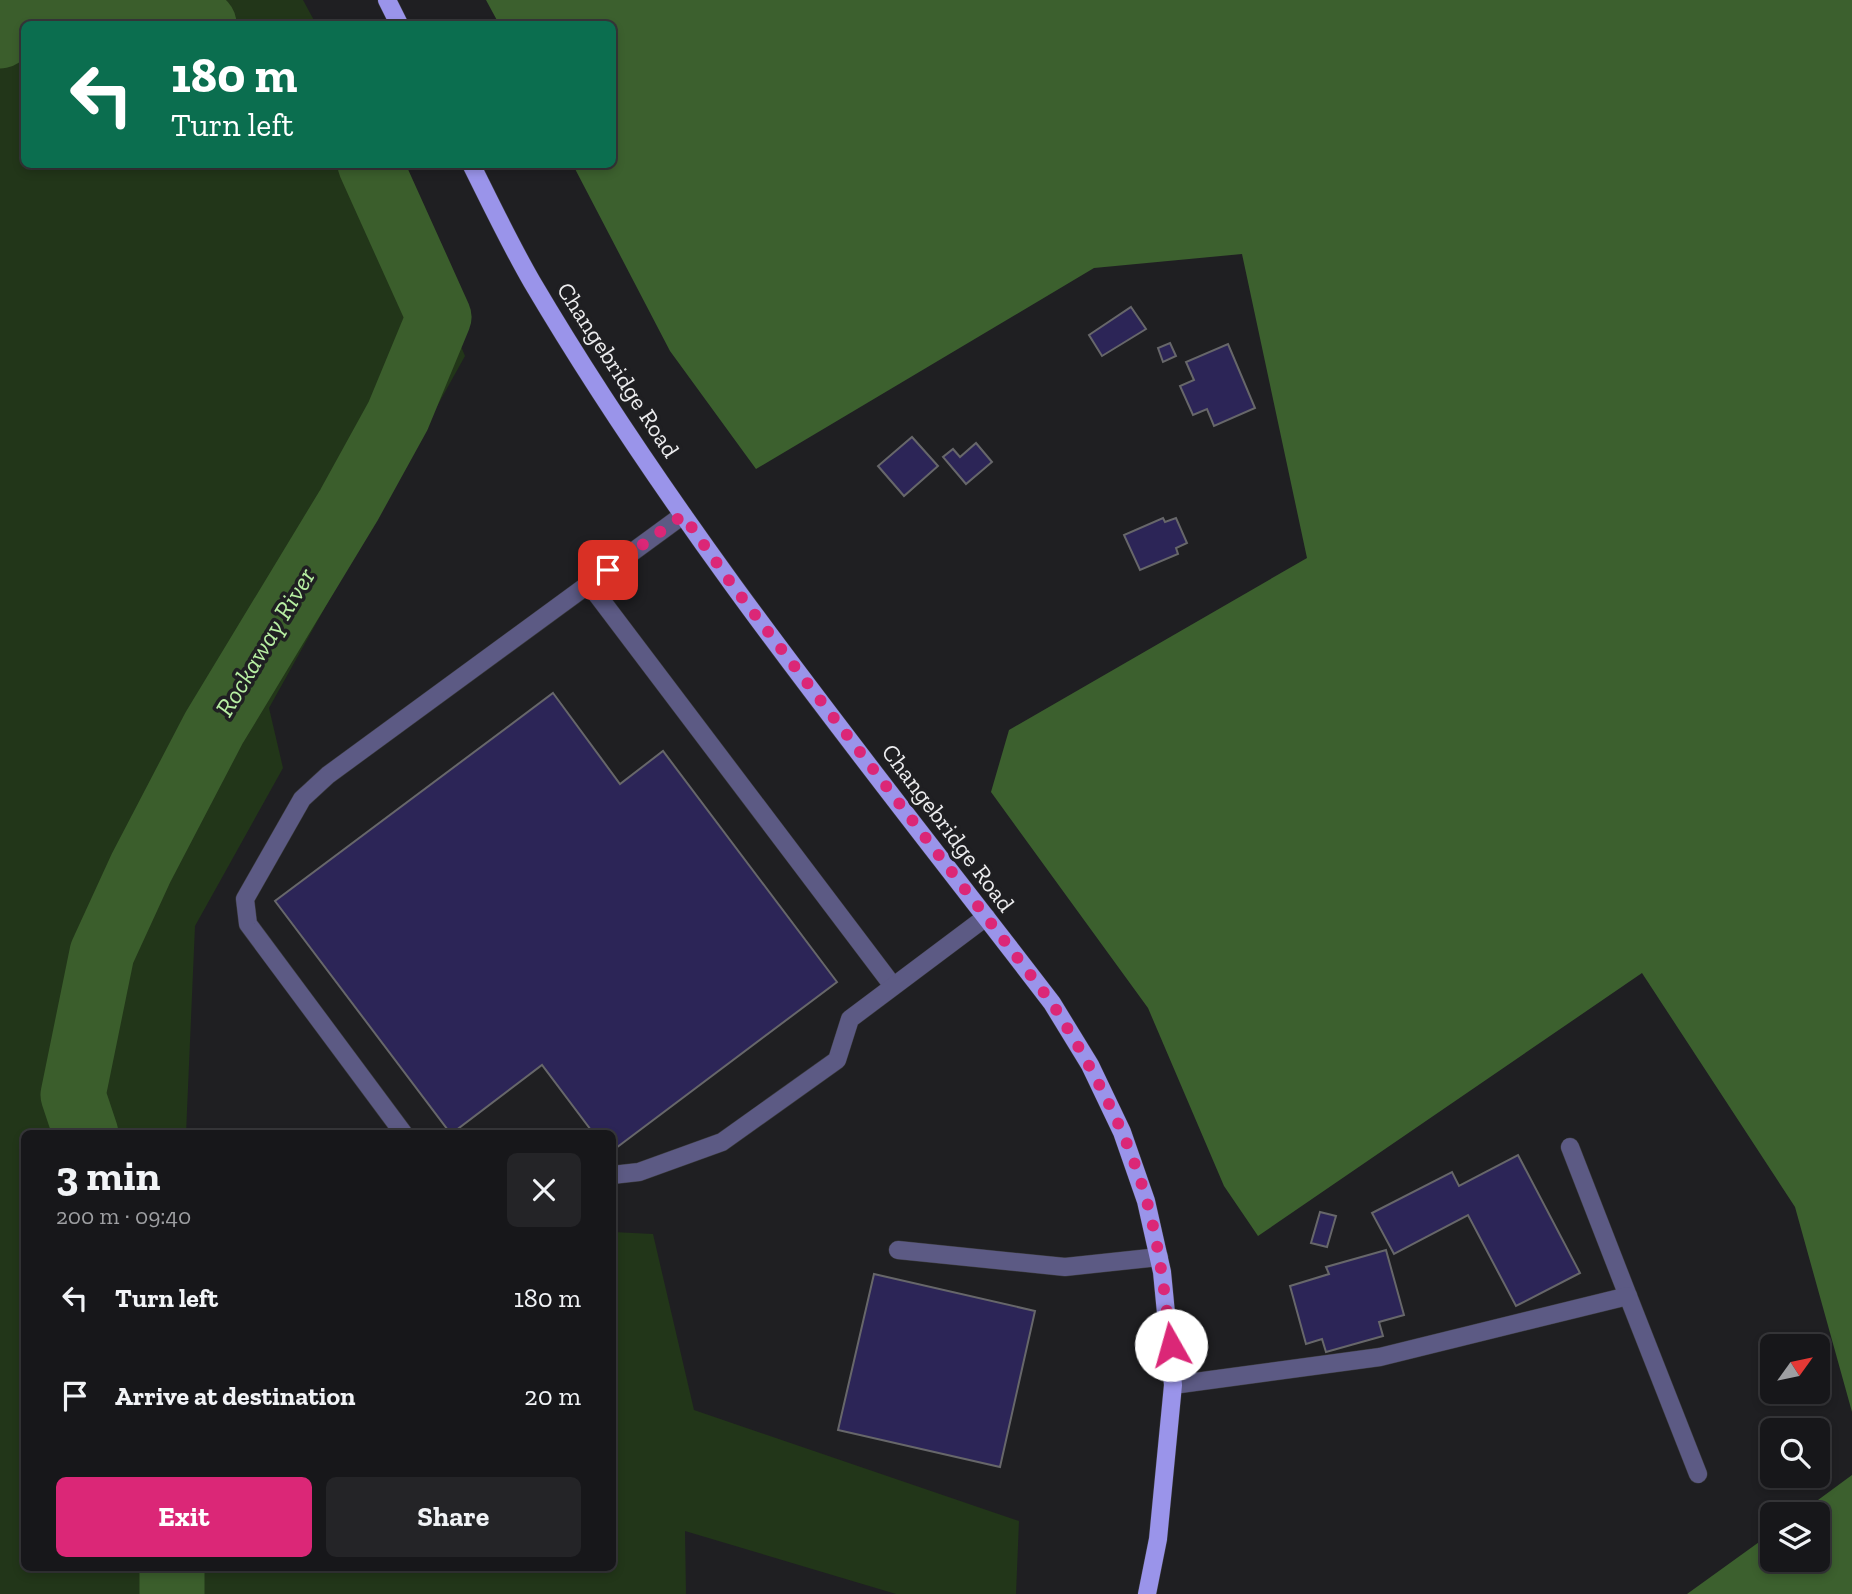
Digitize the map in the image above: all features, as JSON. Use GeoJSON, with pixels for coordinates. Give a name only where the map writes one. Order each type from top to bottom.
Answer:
{"type":"FeatureCollection","features":[{"type":"Feature","properties":{"kind":"main road"},"geometry":{"type":"LineString","coordinates":[[387,0],[398,21]]}},
{"type":"Feature","properties":{"kind":"main road","name":"Changebridge Road"},"geometry":{"type":"LineString","coordinates":[[473,168],[531,280],[625,431],[733,586],[1052,1003],[1090,1065],[1122,1132],[1146,1201],[1159,1257],[1171,1345],[1173,1385],[1157,1539],[1147,1594]]}},
{"type":"Feature","properties":{"kind":"lane"},"geometry":{"type":"LineString","coordinates":[[401,1130],[248,924],[245,899],[302,799],[328,775],[683,515]]}},
{"type":"Feature","properties":{"kind":"lane"},"geometry":{"type":"LineString","coordinates":[[589,584],[893,986]]}},
{"type":"Feature","properties":{"kind":"lane"},"geometry":{"type":"LineString","coordinates":[[616,1175],[639,1172],[722,1142],[837,1060],[850,1018],[986,917]]}},
{"type":"Feature","properties":{"kind":"lane"},"geometry":{"type":"LineString","coordinates":[[1570,1147],[1698,1474]]}},
{"type":"Feature","properties":{"kind":"lane"},"geometry":{"type":"LineString","coordinates":[[898,1250],[1065,1267],[1159,1257]]}},
{"type":"Feature","properties":{"kind":"lane"},"geometry":{"type":"LineString","coordinates":[[1173,1385],[1380,1357],[1628,1296]]}},
{"type":"Feature","properties":{"kind":"green space"},"geometry":{"type":"Polygon","coordinates":[[[0,0],[303,0],[314,21],[21,21],[21,168],[391,168],[469,316],[442,301],[465,356],[269,708],[283,768],[195,926],[186,1130],[21,1130],[21,1571],[616,1571],[616,1232],[653,1234],[694,1410],[1019,1521],[1016,1594],[896,1594],[685,1531],[686,1594],[0,1594],[0,0]]]}},
{"type":"Feature","properties":{"kind":"green space"},"geometry":{"type":"Polygon","coordinates":[[[486,0],[1852,0],[1852,1412],[1795,1207],[1642,973],[1258,1236],[1224,1186],[1148,1008],[991,792],[1009,730],[1307,558],[1242,254],[1094,268],[756,469],[670,351],[575,168],[616,168],[616,21],[497,21],[486,0]]]}},
{"type":"Feature","properties":{"kind":"green space"},"geometry":{"type":"Polygon","coordinates":[[[1852,1475],[1852,1594],[1687,1594],[1760,1541],[1760,1572],[1830,1572],[1830,1502],[1815,1502],[1852,1475]]]}},
{"type":"Feature","properties":{"kind":"building"},"geometry":{"type":"Polygon","coordinates":[[[1131,307],[1146,329],[1102,356],[1089,335],[1131,307]]]}},
{"type":"Feature","properties":{"kind":"building"},"geometry":{"type":"Polygon","coordinates":[[[1170,343],[1176,356],[1163,362],[1158,348],[1170,343]]]}},
{"type":"Feature","properties":{"kind":"building"},"geometry":{"type":"Polygon","coordinates":[[[1228,344],[1255,408],[1214,426],[1207,409],[1193,415],[1180,386],[1194,380],[1186,362],[1228,344]]]}},
{"type":"Feature","properties":{"kind":"building"},"geometry":{"type":"Polygon","coordinates":[[[912,437],[938,466],[904,496],[878,466],[912,437]]]}},
{"type":"Feature","properties":{"kind":"building"},"geometry":{"type":"Polygon","coordinates":[[[976,443],[992,462],[966,484],[943,457],[953,449],[960,457],[976,443]]]}},
{"type":"Feature","properties":{"kind":"building"},"geometry":{"type":"Polygon","coordinates":[[[1163,518],[1165,522],[1176,518],[1187,543],[1176,548],[1178,554],[1140,570],[1124,535],[1163,518]]]}},
{"type":"Feature","properties":{"kind":"building"},"geometry":{"type":"Polygon","coordinates":[[[553,693],[620,784],[663,751],[837,982],[616,1148],[616,1130],[591,1130],[542,1065],[456,1130],[448,1130],[275,901],[553,693]]]}},
{"type":"Feature","properties":{"kind":"building"},"geometry":{"type":"Polygon","coordinates":[[[1518,1155],[1580,1273],[1516,1306],[1468,1215],[1394,1254],[1372,1213],[1452,1172],[1459,1186],[1518,1155]]]}},
{"type":"Feature","properties":{"kind":"building"},"geometry":{"type":"Polygon","coordinates":[[[1320,1212],[1336,1216],[1327,1247],[1311,1243],[1320,1212]]]}},
{"type":"Feature","properties":{"kind":"building"},"geometry":{"type":"Polygon","coordinates":[[[1386,1250],[1404,1315],[1379,1322],[1383,1336],[1326,1352],[1322,1339],[1306,1344],[1290,1286],[1329,1274],[1326,1267],[1386,1250]]]}},
{"type":"Feature","properties":{"kind":"building"},"geometry":{"type":"Polygon","coordinates":[[[874,1274],[1035,1311],[1000,1467],[838,1430],[874,1274]]]}},
{"type":"Feature","properties":{"kind":"waterway","name":"Rockaway River"},"geometry":{"type":"LineString","coordinates":[[22,21],[31,15],[167,7],[197,21]]}},
{"type":"Feature","properties":{"kind":"waterway","name":"Rockaway River"},"geometry":{"type":"LineString","coordinates":[[0,36],[21,22]]}},
{"type":"Feature","properties":{"kind":"waterway","name":"Rockaway River"},"geometry":{"type":"LineString","coordinates":[[85,1130],[73,1095],[102,953],[141,868],[214,728],[349,505],[398,416],[439,317],[372,168]]}},
{"type":"Feature","properties":{"kind":"waterway","name":"Rockaway River"},"geometry":{"type":"LineString","coordinates":[[172,1571],[172,1594]]}},
{"type":"Feature","properties":{"kind":"route"},"geometry":{"type":"LineString","coordinates":[[608,570],[683,515],[733,586],[1052,1003],[1090,1065],[1122,1132],[1146,1201],[1162,1272],[1171,1345]]}}]}
